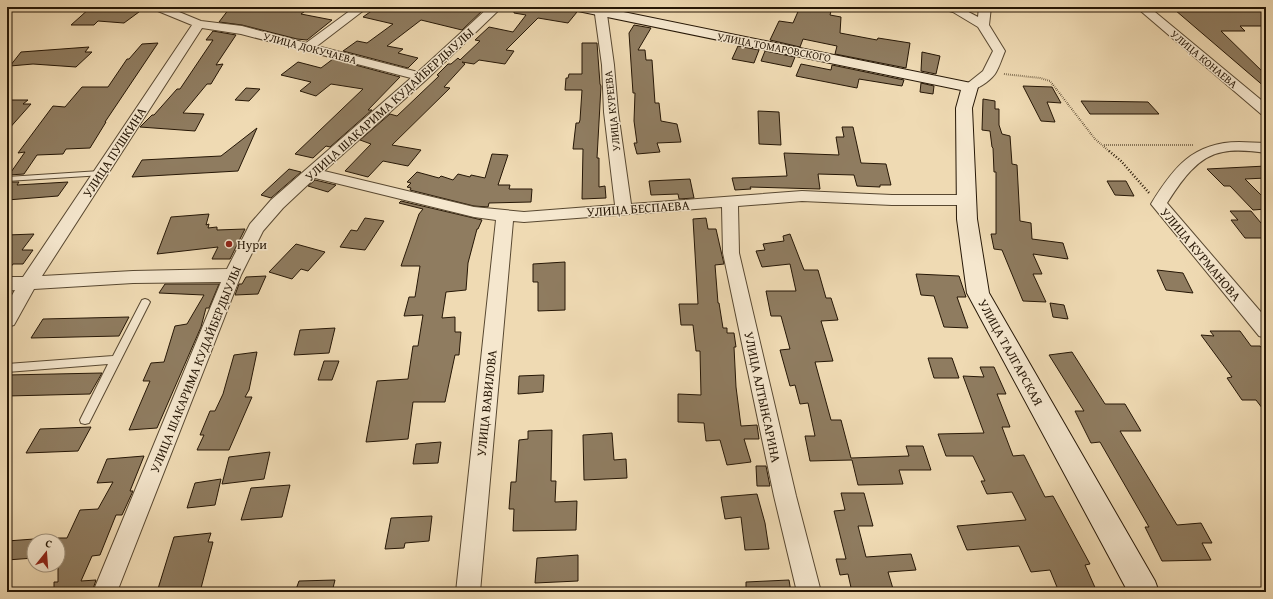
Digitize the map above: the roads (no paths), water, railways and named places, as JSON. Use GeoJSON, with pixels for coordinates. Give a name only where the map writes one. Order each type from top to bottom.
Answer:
{"type":"FeatureCollection","features":[{"type":"Feature","properties":{"kind":"street"},"geometry":{"type":"LineString","coordinates":[[157,7],[199,24]]}},
{"type":"Feature","properties":{"kind":"street"},"geometry":{"type":"LineString","coordinates":[[308,47],[362,7]]}},
{"type":"Feature","properties":{"kind":"street","name":"УЛИЦА ШАКАРИМА КУДАЙБЕРДЫУЛЫ"},"geometry":{"type":"LineString","coordinates":[[105,592],[232,275],[256,228],[277,204],[384,108],[421,77],[496,7]]}},
{"type":"Feature","properties":{"kind":"street","name":"УЛИЦА ТОМАРОВСКОГО"},"geometry":{"type":"LineString","coordinates":[[578,7],[601,10],[970,87]]}},
{"type":"Feature","properties":{"kind":"street","name":"УЛИЦА КОНАЕВА"},"geometry":{"type":"LineString","coordinates":[[1142,7],[1266,111]]}},
{"type":"Feature","properties":{"kind":"street"},"geometry":{"type":"LineString","coordinates":[[952,9],[985,8],[983,25]]}},
{"type":"Feature","properties":{"kind":"street"},"geometry":{"type":"LineString","coordinates":[[952,9],[983,25],[999,51],[989,72],[970,87]]}},
{"type":"Feature","properties":{"kind":"street","name":"УЛИЦА КУРЕЕВА"},"geometry":{"type":"LineString","coordinates":[[601,10],[608,65],[611,112],[624,209]]}},
{"type":"Feature","properties":{"kind":"street","name":"УЛИЦА ДОКУЧАЕВА"},"geometry":{"type":"LineString","coordinates":[[199,24],[242,30],[421,77]]}},
{"type":"Feature","properties":{"kind":"street","name":"УЛИЦА ПУШКИНА"},"geometry":{"type":"LineString","coordinates":[[7,320],[29,282],[199,24]]}},
{"type":"Feature","properties":{"kind":"street","name":"УЛИЦА ТАЛГАРСКАЯ"},"geometry":{"type":"LineString","coordinates":[[970,87],[964,108],[967,219],[978,293],[1144,592]]}},
{"type":"Feature","properties":{"kind":"street","name":"УЛИЦА КУРМАНОВА"},"geometry":{"type":"LineString","coordinates":[[1266,148],[1222,147],[1197,156],[1173,181],[1159,204],[1266,331]]}},
{"type":"Feature","properties":{"kind":"street","name":"УЛИЦА БЕСПАЕВА"},"geometry":{"type":"LineString","coordinates":[[313,173],[361,186],[474,212],[524,217],[802,196],[892,200],[967,200]]}},
{"type":"Feature","properties":{"kind":"street","name":"УЛИЦА АЛТЫНСАРИНА"},"geometry":{"type":"LineString","coordinates":[[730,201],[731,253],[785,496],[809,592]]}},
{"type":"Feature","properties":{"kind":"street","name":"УЛИЦА ВАВИЛОВА"},"geometry":{"type":"LineString","coordinates":[[468,592],[505,215]]}},
{"type":"Feature","properties":{"kind":"street"},"geometry":{"type":"LineString","coordinates":[[7,284],[133,277],[232,275]]}},
{"type":"Feature","properties":{"kind":"lane"},"geometry":{"type":"LineString","coordinates":[[7,179],[100,173]]}},
{"type":"Feature","properties":{"kind":"lane"},"geometry":{"type":"LineString","coordinates":[[85,420],[145,302]]}},
{"type":"Feature","properties":{"kind":"lane"},"geometry":{"type":"LineString","coordinates":[[7,368],[115,360]]}},
{"type":"Feature","properties":{"kind":"place","name":"Нури"},"geometry":{"type":"Point","coordinates":[229,244]}}]}
